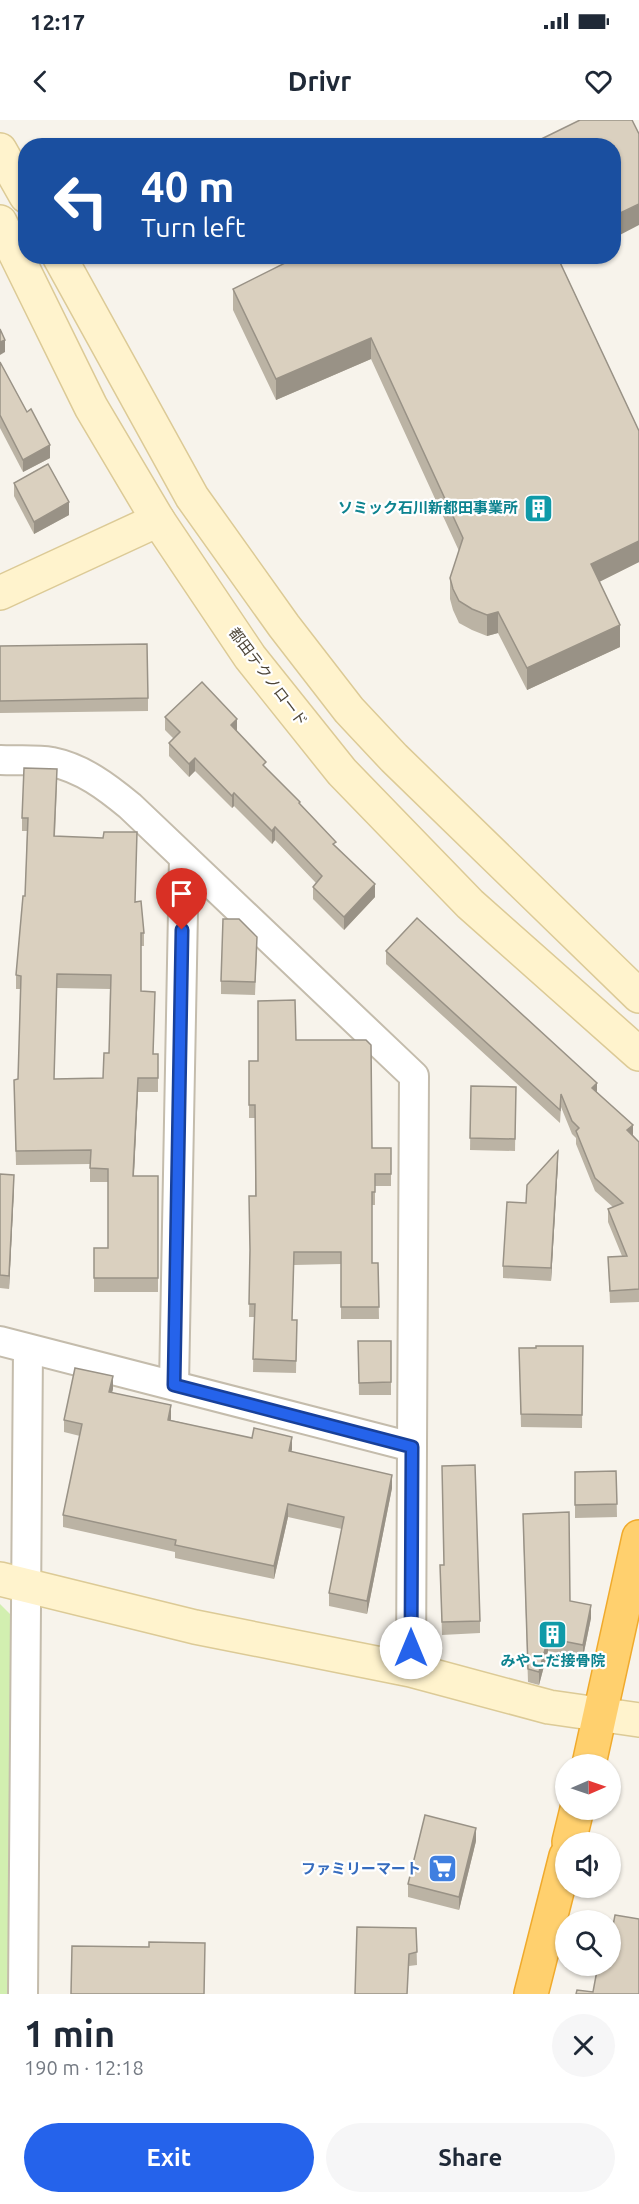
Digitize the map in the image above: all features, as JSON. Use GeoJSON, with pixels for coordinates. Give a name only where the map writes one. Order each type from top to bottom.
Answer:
{"type":"FeatureCollection","features":[{"type":"Feature","properties":{"kind":"highway"},"geometry":{"type":"LineString","coordinates":[[592,1754],[639,1538]]}},
{"type":"Feature","properties":{"kind":"highway"},"geometry":{"type":"LineString","coordinates":[[531,1994],[555,1898]]}},
{"type":"Feature","properties":{"kind":"street"},"geometry":{"type":"LineString","coordinates":[[0,150],[18,182]]}},
{"type":"Feature","properties":{"kind":"street","name":"都田テクノロード"},"geometry":{"type":"LineString","coordinates":[[0,222],[18,259]]}},
{"type":"Feature","properties":{"kind":"street","name":"都田テクノロード"},"geometry":{"type":"LineString","coordinates":[[21,264],[91,407],[159,520],[250,657],[342,772],[470,904],[639,1054]]}},
{"type":"Feature","properties":{"kind":"street"},"geometry":{"type":"LineString","coordinates":[[63,264],[192,496],[284,626],[349,710],[394,758],[639,996]]}},
{"type":"Feature","properties":{"kind":"street"},"geometry":{"type":"LineString","coordinates":[[0,593],[159,520]]}},
{"type":"Feature","properties":{"kind":"street"},"geometry":{"type":"LineString","coordinates":[[0,760],[52,762],[83,773],[104,785],[130,806],[414,1076],[411,1670]]}},
{"type":"Feature","properties":{"kind":"street"},"geometry":{"type":"LineString","coordinates":[[174,1385],[184,858]]}},
{"type":"Feature","properties":{"kind":"street"},"geometry":{"type":"LineString","coordinates":[[0,1341],[412,1447]]}},
{"type":"Feature","properties":{"kind":"street"},"geometry":{"type":"LineString","coordinates":[[23,1994],[13,1583],[28,1349]]}},
{"type":"Feature","properties":{"kind":"street"},"geometry":{"type":"LineString","coordinates":[[13,1583],[195,1627],[411,1670],[549,1707],[639,1720]]}},
{"type":"Feature","properties":{"kind":"green space"},"geometry":{"type":"Polygon","coordinates":[[[0,1604],[13,1617],[8,1994],[0,1994],[0,1604]]]}},
{"type":"Feature","properties":{"kind":"building"},"geometry":{"type":"Polygon","coordinates":[[[580,120],[632,120],[639,134],[639,204],[621,213],[621,138],[543,138],[580,120]]]}},
{"type":"Feature","properties":{"kind":"building","name":"ソミック石川新都田事業所"},"geometry":{"type":"Polygon","coordinates":[[[283,264],[561,264],[639,431],[639,541],[591,564],[620,625],[527,668],[498,612],[487,615],[472,609],[459,601],[453,589],[450,578],[463,538],[371,338],[276,379],[233,289],[283,264]]]}},
{"type":"Feature","properties":{"kind":"building"},"geometry":{"type":"Polygon","coordinates":[[[0,329],[5,340],[0,342],[0,329]]]}},
{"type":"Feature","properties":{"kind":"building"},"geometry":{"type":"Polygon","coordinates":[[[0,362],[27,412],[31,409],[50,445],[23,460],[0,415],[0,362]]]}},
{"type":"Feature","properties":{"kind":"building"},"geometry":{"type":"Polygon","coordinates":[[[48,464],[69,502],[34,522],[14,483],[48,464]]]}},
{"type":"Feature","properties":{"kind":"building"},"geometry":{"type":"Polygon","coordinates":[[[147,644],[148,698],[0,701],[0,646],[147,644]]]}},
{"type":"Feature","properties":{"kind":"building"},"geometry":{"type":"Polygon","coordinates":[[[202,682],[237,719],[231,725],[266,762],[263,765],[336,842],[333,844],[375,884],[344,917],[313,887],[322,876],[275,827],[272,831],[234,793],[232,796],[195,758],[189,764],[169,743],[180,732],[165,717],[202,682]]]}},
{"type":"Feature","properties":{"kind":"building"},"geometry":{"type":"Polygon","coordinates":[[[24,768],[57,769],[54,836],[103,838],[104,832],[137,832],[135,902],[141,901],[144,933],[141,933],[141,991],[155,992],[153,1054],[158,1054],[158,1078],[138,1078],[133,1176],[158,1176],[158,1278],[94,1278],[94,1248],[108,1248],[108,1169],[90,1168],[91,1150],[16,1151],[14,1080],[18,1079],[21,976],[16,975],[23,896],[25,896],[28,818],[22,818],[24,768]],[[57,974],[54,1079],[103,1078],[104,1053],[109,1053],[111,975],[57,974]]]}},
{"type":"Feature","properties":{"kind":"building"},"geometry":{"type":"Polygon","coordinates":[[[417,918],[597,1083],[592,1088],[633,1125],[627,1130],[639,1142],[639,1289],[610,1291],[608,1257],[627,1256],[608,1209],[623,1203],[595,1178],[576,1131],[579,1128],[572,1121],[561,1094],[560,1110],[386,951],[417,918]]]}},
{"type":"Feature","properties":{"kind":"building"},"geometry":{"type":"Polygon","coordinates":[[[223,919],[239,919],[257,937],[255,982],[221,981],[223,919]]]}},
{"type":"Feature","properties":{"kind":"building"},"geometry":{"type":"Polygon","coordinates":[[[295,1000],[296,1040],[366,1040],[371,1045],[372,1148],[391,1148],[391,1174],[375,1174],[375,1192],[372,1192],[372,1263],[378,1263],[379,1307],[341,1307],[341,1252],[294,1252],[292,1320],[297,1320],[296,1361],[253,1359],[255,1304],[249,1304],[249,1196],[256,1196],[255,1105],[249,1105],[249,1061],[258,1061],[258,1001],[295,1000]]]}},
{"type":"Feature","properties":{"kind":"building"},"geometry":{"type":"Polygon","coordinates":[[[471,1086],[516,1087],[515,1139],[470,1138],[471,1086]]]}},
{"type":"Feature","properties":{"kind":"building"},"geometry":{"type":"Polygon","coordinates":[[[558,1151],[551,1268],[503,1266],[507,1202],[526,1203],[527,1185],[558,1151]]]}},
{"type":"Feature","properties":{"kind":"building"},"geometry":{"type":"Polygon","coordinates":[[[0,1174],[14,1175],[9,1276],[0,1275],[0,1174]]]}},
{"type":"Feature","properties":{"kind":"building"},"geometry":{"type":"Polygon","coordinates":[[[358,1341],[391,1341],[391,1382],[359,1383],[358,1341]]]}},
{"type":"Feature","properties":{"kind":"building"},"geometry":{"type":"Polygon","coordinates":[[[536,1346],[583,1346],[582,1415],[521,1414],[519,1348],[536,1348],[536,1346]]]}},
{"type":"Feature","properties":{"kind":"building"},"geometry":{"type":"Polygon","coordinates":[[[75,1368],[113,1376],[109,1392],[171,1405],[168,1420],[252,1438],[254,1428],[292,1437],[289,1451],[392,1475],[367,1601],[329,1593],[344,1517],[288,1504],[274,1566],[175,1545],[176,1540],[63,1515],[82,1424],[64,1420],[75,1368]]]}},
{"type":"Feature","properties":{"kind":"building"},"geometry":{"type":"Polygon","coordinates":[[[475,1465],[480,1621],[442,1622],[440,1565],[444,1565],[442,1466],[475,1465]]]}},
{"type":"Feature","properties":{"kind":"building"},"geometry":{"type":"Polygon","coordinates":[[[616,1471],[617,1504],[575,1505],[575,1472],[616,1471]]]}},
{"type":"Feature","properties":{"kind":"building"},"geometry":{"type":"Polygon","coordinates":[[[569,1512],[570,1601],[591,1605],[583,1645],[548,1638],[539,1672],[528,1669],[523,1514],[569,1512]]]}},
{"type":"Feature","properties":{"kind":"building","name":"ファミリーマート"},"geometry":{"type":"Polygon","coordinates":[[[425,1815],[476,1828],[459,1897],[408,1884],[425,1815]]]}},
{"type":"Feature","properties":{"kind":"building"},"geometry":{"type":"Polygon","coordinates":[[[621,1916],[639,1919],[639,1994],[576,1994],[577,1990],[593,1992],[596,1976],[621,1976],[621,1916]]]}},
{"type":"Feature","properties":{"kind":"building"},"geometry":{"type":"Polygon","coordinates":[[[357,1927],[416,1928],[417,1952],[409,1954],[407,1994],[355,1994],[357,1927]]]}},
{"type":"Feature","properties":{"kind":"building"},"geometry":{"type":"Polygon","coordinates":[[[149,1942],[205,1943],[204,1994],[71,1994],[72,1946],[149,1947],[149,1942]]]}},
{"type":"Feature","properties":{"kind":"place","name":"ソミック石川新都田事業所"},"geometry":{"type":"Point","coordinates":[539,508]}},
{"type":"Feature","properties":{"kind":"place","name":"みやこだ接骨院"},"geometry":{"type":"Point","coordinates":[553,1634]}},
{"type":"Feature","properties":{"kind":"place","name":"ファミリーマート"},"geometry":{"type":"Point","coordinates":[442,1869]}},
{"type":"Feature","properties":{"kind":"route"},"geometry":{"type":"LineString","coordinates":[[182,930],[174,1385],[412,1447],[411,1648]]}}]}
